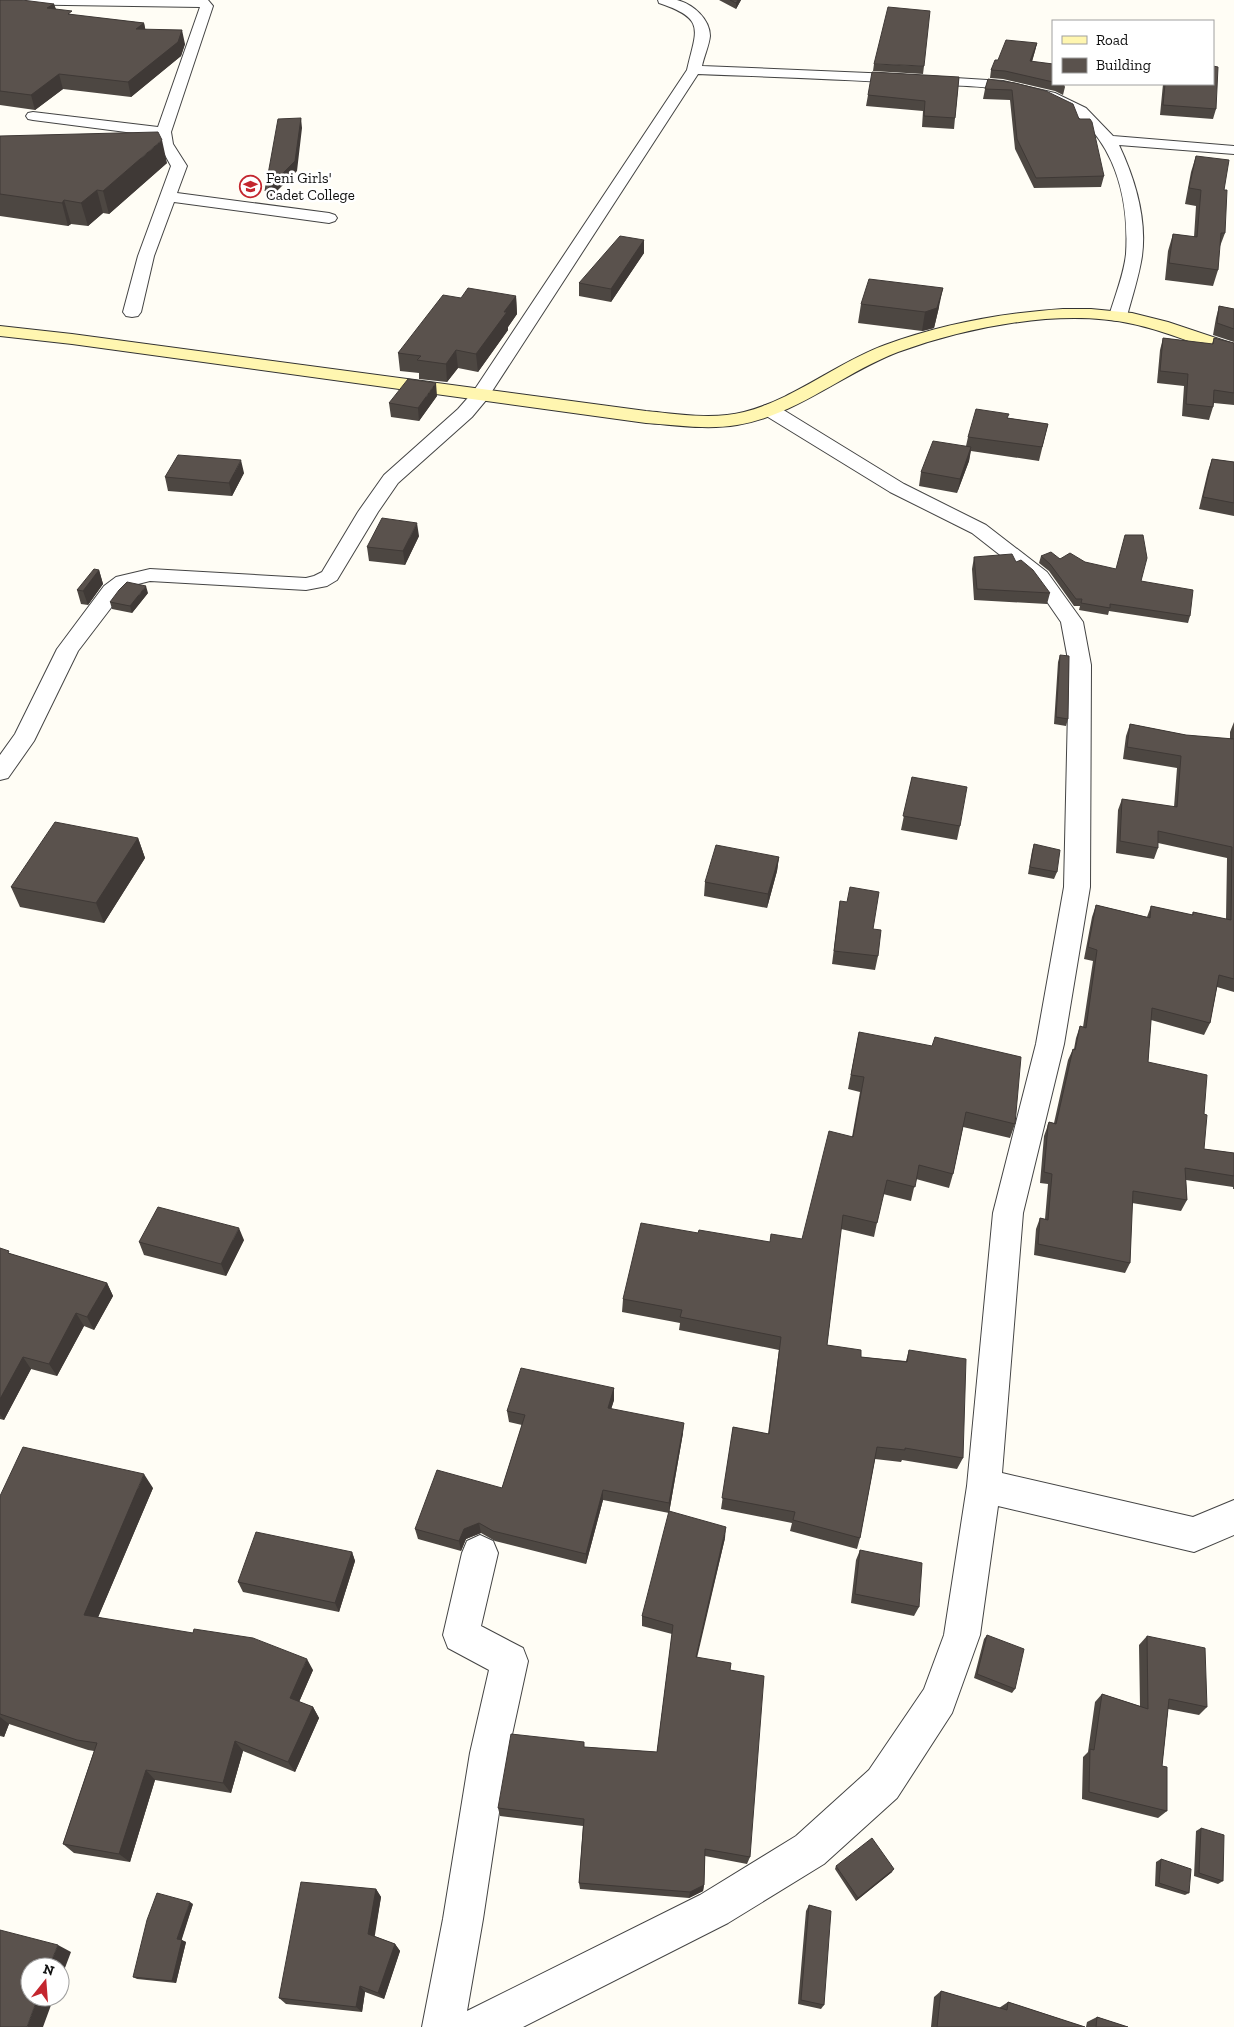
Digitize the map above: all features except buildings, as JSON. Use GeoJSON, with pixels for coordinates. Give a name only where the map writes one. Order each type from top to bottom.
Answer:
{"type":"FeatureCollection","features":[{"type":"Feature","properties":{"kind":"main road"},"geometry":{"type":"LineString","coordinates":[[0,331],[72,339],[646,417],[712,421],[746,418],[770,410],[890,349],[951,330],[1054,314],[1118,316],[1142,321],[1234,350]]}},
{"type":"Feature","properties":{"kind":"street"},"geometry":{"type":"LineString","coordinates":[[0,0],[203,3],[207,6],[164,132],[166,144],[179,166],[146,256],[132,312]]}},
{"type":"Feature","properties":{"kind":"street"},"geometry":{"type":"LineString","coordinates":[[0,772],[26,736],[68,649],[112,590],[123,581],[150,576],[306,584],[320,582],[330,576],[368,512],[391,479],[465,413],[480,395],[694,70],[703,34],[699,21],[692,12],[664,0]]}},
{"type":"Feature","properties":{"kind":"street"},"geometry":{"type":"LineString","coordinates":[[694,70],[882,77],[1003,85],[1050,96],[1081,111],[1109,140],[1119,161],[1134,210],[1134,256],[1118,316]]}},
{"type":"Feature","properties":{"kind":"street"},"geometry":{"type":"LineString","coordinates":[[33,116],[164,132]]}},
{"type":"Feature","properties":{"kind":"street"},"geometry":{"type":"LineString","coordinates":[[1109,140],[1234,150]]}},
{"type":"Feature","properties":{"kind":"street"},"geometry":{"type":"LineString","coordinates":[[169,197],[329,218]]}},
{"type":"Feature","properties":{"kind":"street"},"geometry":{"type":"LineString","coordinates":[[479,2027],[714,1909],[810,1850],[883,1784],[939,1700],[962,1635],[984,1486],[1008,1213],[1050,1044],[1077,887],[1080,665],[1072,622],[1040,576],[979,529],[897,488],[770,410]]}},
{"type":"Feature","properties":{"kind":"street"},"geometry":{"type":"LineString","coordinates":[[984,1486],[1194,1534],[1234,1517]]}},
{"type":"Feature","properties":{"kind":"street"},"geometry":{"type":"LineString","coordinates":[[443,2027],[463,1919],[488,1753],[510,1661],[461,1635],[480,1553]]}},
{"type":"Feature","properties":{"kind":"place","name":"Feni Girls' Cadet College"},"geometry":{"type":"Point","coordinates":[250,187]}}]}
